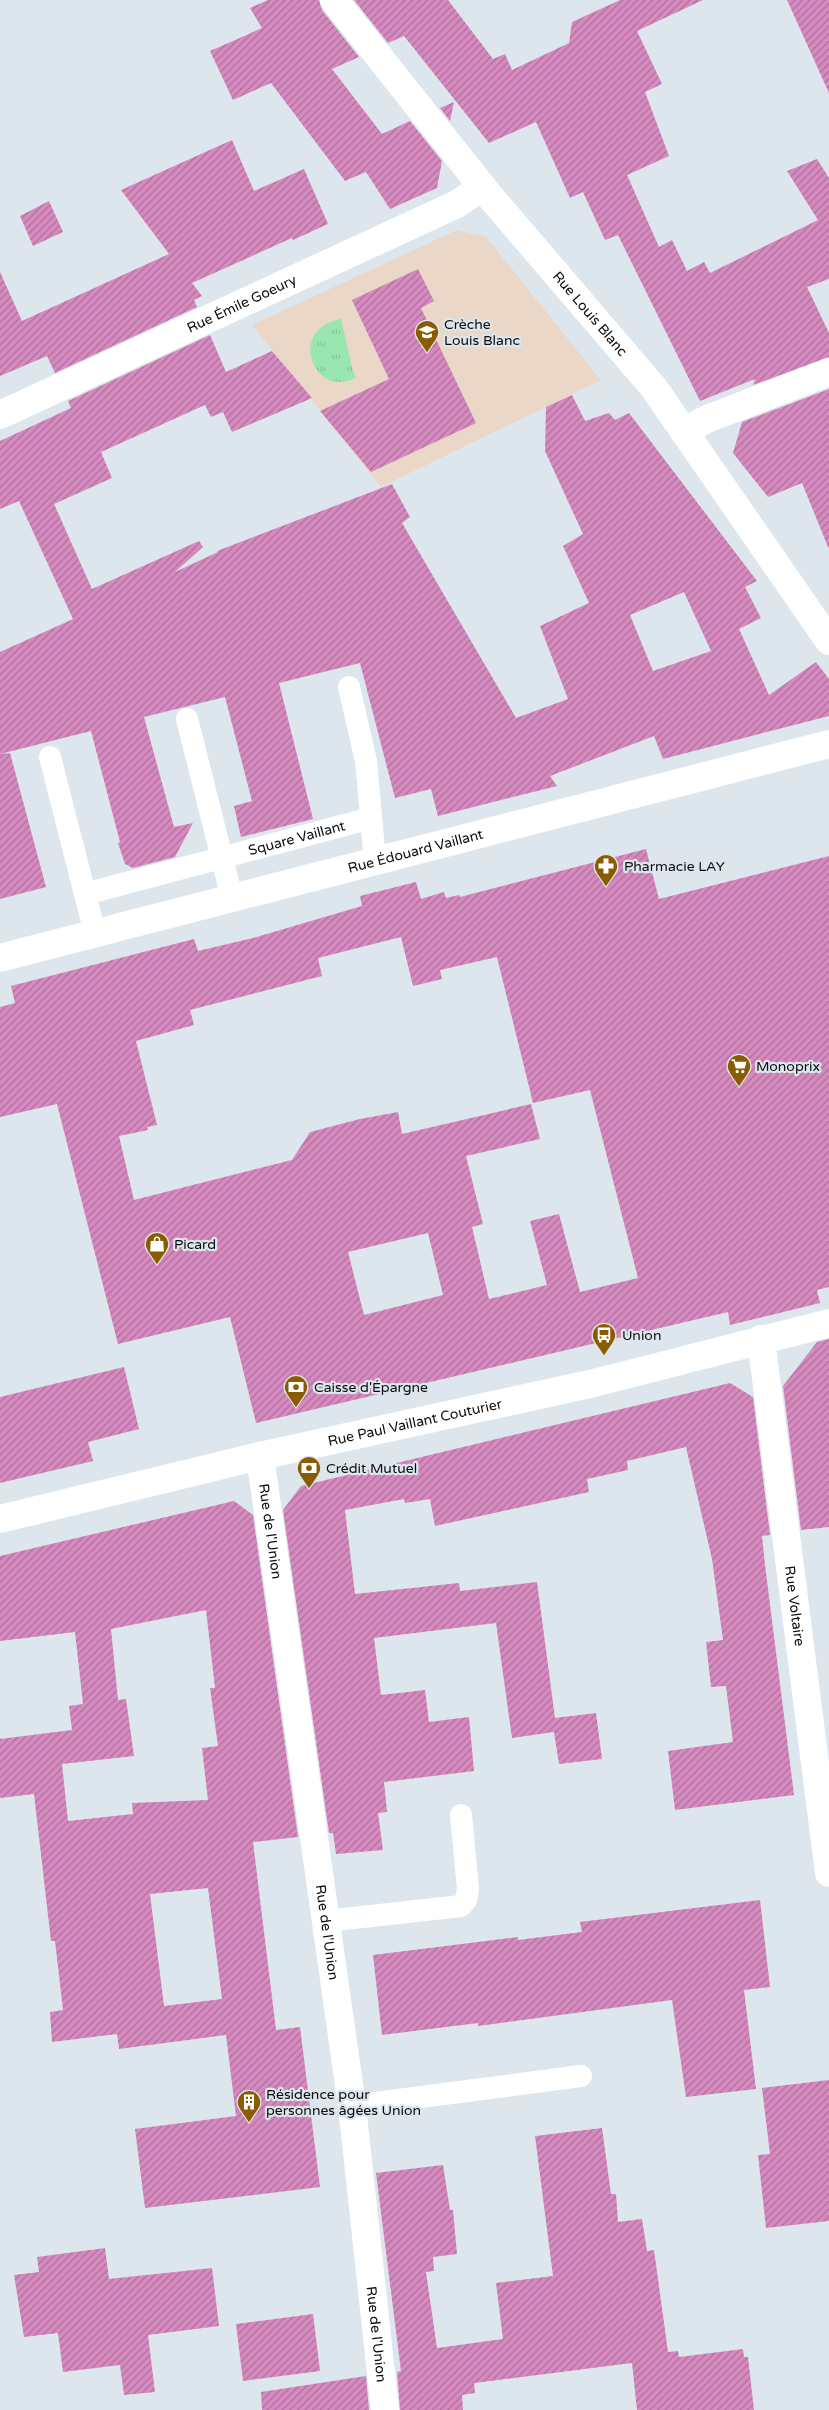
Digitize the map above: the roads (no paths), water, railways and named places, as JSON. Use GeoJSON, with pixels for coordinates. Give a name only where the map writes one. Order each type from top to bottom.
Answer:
{"type":"FeatureCollection","features":[{"type":"Feature","properties":{"kind":"street","name":"Rue Louis Blanc"},"geometry":{"type":"LineString","coordinates":[[334,0],[482,187],[654,388],[829,641]]}},
{"type":"Feature","properties":{"kind":"street","name":"Rue Émile Goeury"},"geometry":{"type":"LineString","coordinates":[[0,415],[457,204],[482,187]]}},
{"type":"Feature","properties":{"kind":"street"},"geometry":{"type":"LineString","coordinates":[[684,432],[707,419],[829,372]]}},
{"type":"Feature","properties":{"kind":"street","name":"Rue Édouard Vaillant"},"geometry":{"type":"LineString","coordinates":[[0,958],[829,744]]}},
{"type":"Feature","properties":{"kind":"street","name":"Rue Paul Vaillant Couturier"},"geometry":{"type":"LineString","coordinates":[[0,1519],[260,1456],[594,1383],[829,1323]]}},
{"type":"Feature","properties":{"kind":"street","name":"Rue Voltaire"},"geometry":{"type":"LineString","coordinates":[[761,1339],[829,1873]]}},
{"type":"Feature","properties":{"kind":"street","name":"Rue de l'Union"},"geometry":{"type":"LineString","coordinates":[[260,1456],[352,2106],[385,2410]]}},
{"type":"Feature","properties":{"kind":"lane"},"geometry":{"type":"LineString","coordinates":[[348,687],[366,761],[375,861]]}},
{"type":"Feature","properties":{"kind":"lane"},"geometry":{"type":"LineString","coordinates":[[187,719],[232,898]]}},
{"type":"Feature","properties":{"kind":"lane"},"geometry":{"type":"LineString","coordinates":[[50,756],[95,934]]}},
{"type":"Feature","properties":{"kind":"lane","name":"Square Vaillant"},"geometry":{"type":"LineString","coordinates":[[84,894],[371,818]]}},
{"type":"Feature","properties":{"kind":"lane"},"geometry":{"type":"LineString","coordinates":[[326,1921],[461,1906],[466,1900],[468,1889],[461,1816]]}},
{"type":"Feature","properties":{"kind":"lane"},"geometry":{"type":"LineString","coordinates":[[352,2106],[582,2076]]}},
{"type":"Feature","properties":{"kind":"place","name":"Crèche Louis Blanc"},"geometry":{"type":"Point","coordinates":[427,353]}},
{"type":"Feature","properties":{"kind":"place","name":"Pharmacie LAY"},"geometry":{"type":"Point","coordinates":[606,887]}},
{"type":"Feature","properties":{"kind":"place","name":"Monoprix"},"geometry":{"type":"Point","coordinates":[739,1087]}},
{"type":"Feature","properties":{"kind":"place","name":"Picard"},"geometry":{"type":"Point","coordinates":[157,1265]}},
{"type":"Feature","properties":{"kind":"place","name":"Union"},"geometry":{"type":"Point","coordinates":[604,1356]}},
{"type":"Feature","properties":{"kind":"place","name":"Caisse d'Épargne"},"geometry":{"type":"Point","coordinates":[296,1408]}},
{"type":"Feature","properties":{"kind":"place","name":"Crédit Mutuel"},"geometry":{"type":"Point","coordinates":[309,1489]}},
{"type":"Feature","properties":{"kind":"place","name":"Résidence pour personnes âgées Union"},"geometry":{"type":"Point","coordinates":[249,2123]}}]}
